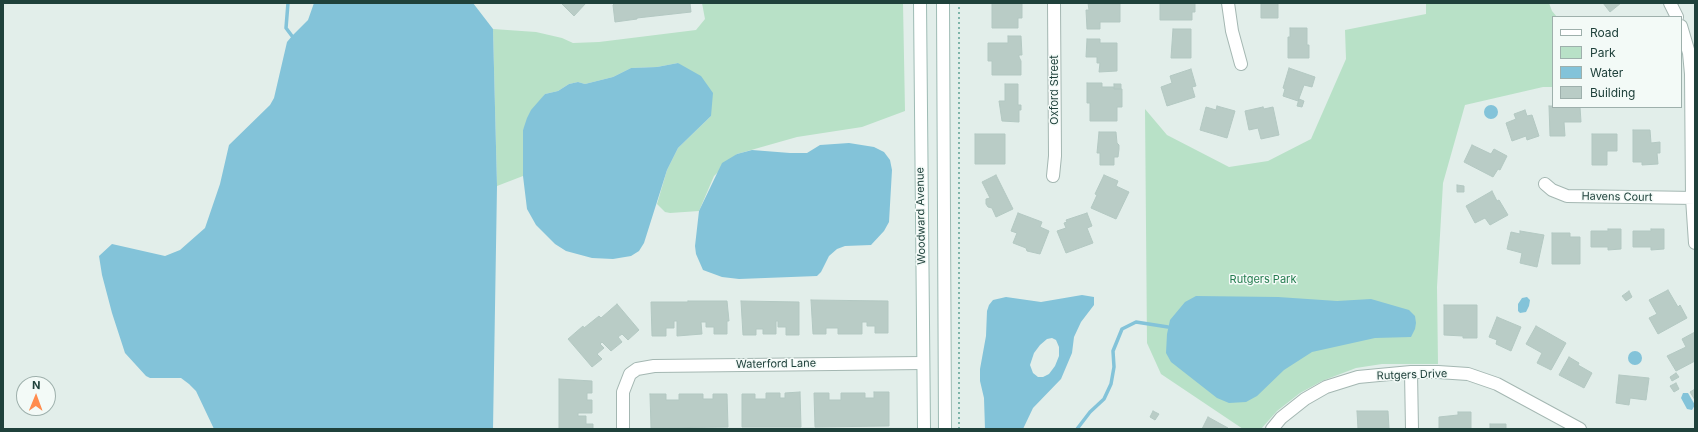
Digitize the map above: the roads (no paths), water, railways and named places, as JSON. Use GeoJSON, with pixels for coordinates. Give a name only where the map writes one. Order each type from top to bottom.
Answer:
{"type":"FeatureCollection","features":[{"type":"Feature","properties":{"kind":"street","name":"Woodward Avenue"},"geometry":{"type":"LineString","coordinates":[[920,3],[924,429]]}},
{"type":"Feature","properties":{"kind":"street"},"geometry":{"type":"LineString","coordinates":[[943,3],[945,429]]}},
{"type":"Feature","properties":{"kind":"street","name":"Oxford Street"},"geometry":{"type":"LineString","coordinates":[[1053,176],[1055,156],[1054,3]]}},
{"type":"Feature","properties":{"kind":"street"},"geometry":{"type":"LineString","coordinates":[[1228,3],[1232,31],[1241,64]]}},
{"type":"Feature","properties":{"kind":"street"},"geometry":{"type":"LineString","coordinates":[[1670,3],[1676,16]]}},
{"type":"Feature","properties":{"kind":"street"},"geometry":{"type":"LineString","coordinates":[[1682,29],[1689,53],[1691,74],[1695,243]]}},
{"type":"Feature","properties":{"kind":"street","name":"Havens Court"},"geometry":{"type":"LineString","coordinates":[[1545,184],[1552,190],[1567,196],[1693,198]]}},
{"type":"Feature","properties":{"kind":"street","name":"Waterford Lane"},"geometry":{"type":"LineString","coordinates":[[623,429],[623,392],[630,374],[637,369],[654,366],[923,363]]}},
{"type":"Feature","properties":{"kind":"street"},"geometry":{"type":"LineString","coordinates":[[1411,372],[1412,429]]}},
{"type":"Feature","properties":{"kind":"street","name":"Rutgers Drive"},"geometry":{"type":"LineString","coordinates":[[1272,429],[1281,418],[1305,399],[1326,387],[1358,377],[1411,372],[1468,374],[1497,384],[1580,429]]}},
{"type":"Feature","properties":{"kind":"water"},"geometry":{"type":"Polygon","coordinates":[[[314,3],[473,3],[493,29],[497,186],[493,429],[214,429],[196,391],[189,384],[181,378],[150,378],[146,376],[125,353],[112,313],[102,275],[99,256],[112,244],[165,256],[180,250],[205,228],[220,184],[229,145],[270,105],[274,98],[287,42],[308,20],[314,3]]]}},
{"type":"Feature","properties":{"kind":"water"},"geometry":{"type":"Polygon","coordinates":[[[678,63],[701,76],[713,93],[711,116],[678,148],[667,170],[644,243],[639,251],[631,256],[613,259],[592,258],[566,251],[555,244],[536,225],[527,209],[523,176],[523,130],[531,110],[545,94],[558,91],[569,84],[578,82],[585,84],[613,77],[631,68],[657,67],[678,63]]]}},
{"type":"Feature","properties":{"kind":"water"},"geometry":{"type":"Polygon","coordinates":[[[1491,105],[1496,107],[1498,112],[1496,117],[1491,119],[1486,117],[1484,112],[1486,107],[1491,105]]]}},
{"type":"Feature","properties":{"kind":"water"},"geometry":{"type":"Polygon","coordinates":[[[849,143],[874,147],[884,152],[890,160],[892,170],[889,222],[884,231],[871,245],[845,246],[837,249],[829,256],[821,272],[817,276],[739,279],[722,277],[703,270],[696,254],[695,246],[699,211],[722,163],[737,154],[752,150],[807,153],[820,145],[849,143]]]}},
{"type":"Feature","properties":{"kind":"water"},"geometry":{"type":"Polygon","coordinates":[[[1082,295],[1094,297],[1094,305],[1081,322],[1074,337],[1072,353],[1061,379],[1033,408],[1023,429],[985,429],[984,398],[980,381],[980,369],[986,336],[987,311],[989,305],[993,300],[1006,297],[1041,302],[1082,295]],[[1052,338],[1047,339],[1034,353],[1030,365],[1033,373],[1038,377],[1043,377],[1049,374],[1055,366],[1059,356],[1059,347],[1056,340],[1052,338]]]}},
{"type":"Feature","properties":{"kind":"water"},"geometry":{"type":"Polygon","coordinates":[[[1196,296],[1278,297],[1337,301],[1371,299],[1409,310],[1415,316],[1416,323],[1411,337],[1375,338],[1312,352],[1284,370],[1257,396],[1246,402],[1229,403],[1217,398],[1171,362],[1166,353],[1167,334],[1170,320],[1185,302],[1196,296]]]}},
{"type":"Feature","properties":{"kind":"water"},"geometry":{"type":"Polygon","coordinates":[[[1527,297],[1530,300],[1529,306],[1526,312],[1520,313],[1518,311],[1518,304],[1522,298],[1527,297]]]}},
{"type":"Feature","properties":{"kind":"water"},"geometry":{"type":"Polygon","coordinates":[[[1632,351],[1638,351],[1642,355],[1642,361],[1638,365],[1632,365],[1628,361],[1628,355],[1632,351]]]}},
{"type":"Feature","properties":{"kind":"water"},"geometry":{"type":"Polygon","coordinates":[[[1683,393],[1688,393],[1695,405],[1692,410],[1687,409],[1681,398],[1683,393]]]}},
{"type":"Feature","properties":{"kind":"waterway"},"geometry":{"type":"LineString","coordinates":[[288,3],[286,28],[292,36]]}},
{"type":"Feature","properties":{"kind":"waterway"},"geometry":{"type":"LineString","coordinates":[[1077,429],[1090,412],[1104,399],[1111,384],[1114,367],[1113,351],[1122,329],[1136,322],[1168,327]]}},
{"type":"Feature","properties":{"kind":"park label","name":"Rutgers Park"},"geometry":{"type":"Point","coordinates":[1263,280]}}]}
